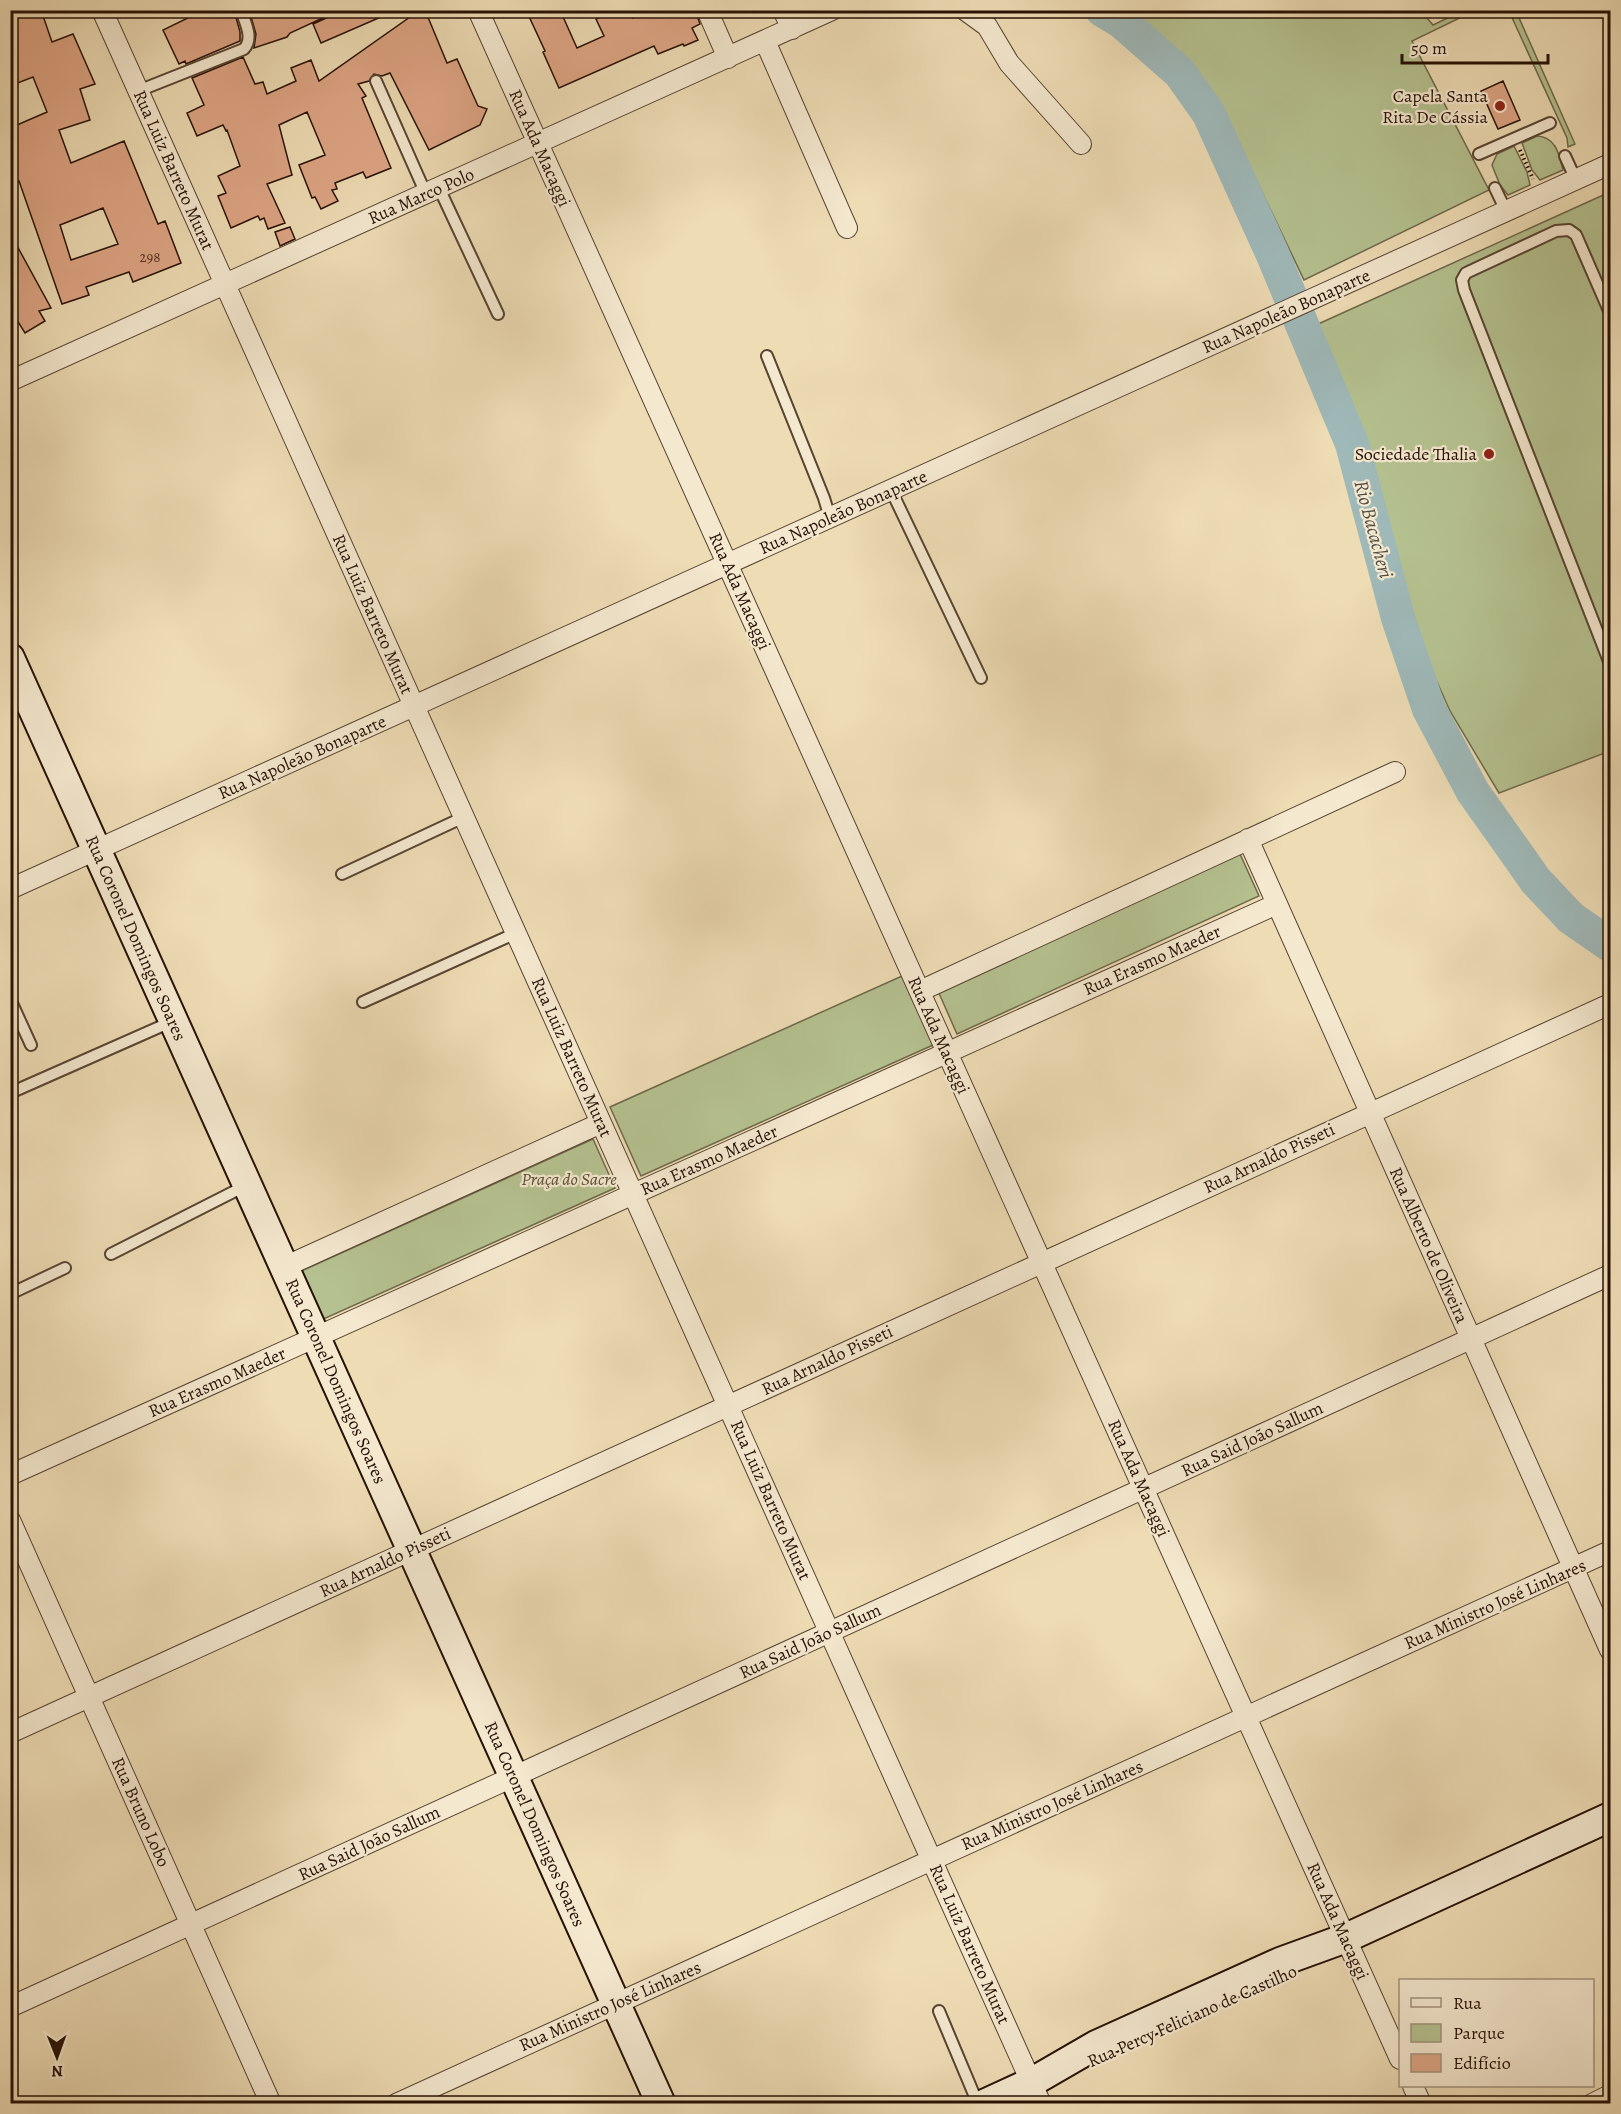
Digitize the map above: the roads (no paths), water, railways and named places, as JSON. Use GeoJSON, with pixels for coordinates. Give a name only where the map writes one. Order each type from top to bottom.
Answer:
{"type":"FeatureCollection","features":[{"type":"Feature","properties":{"kind":"street","name":"Rua Luiz Barreto Murat"},"geometry":{"type":"LineString","coordinates":[[102,10],[1036,2093]]}},
{"type":"Feature","properties":{"kind":"street","name":"Rua Ada Macaggi"},"geometry":{"type":"LineString","coordinates":[[478,10],[1399,2055]]}},
{"type":"Feature","properties":{"kind":"street"},"geometry":{"type":"LineString","coordinates":[[707,10],[728,58]]}},
{"type":"Feature","properties":{"kind":"street"},"geometry":{"type":"LineString","coordinates":[[783,10],[792,29]]}},
{"type":"Feature","properties":{"kind":"street","name":"Rua Marco Polo"},"geometry":{"type":"LineString","coordinates":[[10,381],[832,10]]}},
{"type":"Feature","properties":{"kind":"street"},"geometry":{"type":"LineString","coordinates":[[965,10],[987,26],[1009,63],[1081,144]]}},
{"type":"Feature","properties":{"kind":"street"},"geometry":{"type":"LineString","coordinates":[[765,41],[847,228]]}},
{"type":"Feature","properties":{"kind":"street","name":"Rua Napoleão Bonaparte"},"geometry":{"type":"LineString","coordinates":[[10,889],[1611,164]]}},
{"type":"Feature","properties":{"kind":"street","name":"Rua Coronel Domingos Soares"},"geometry":{"type":"LineString","coordinates":[[10,658],[661,2103]]}},
{"type":"Feature","properties":{"kind":"street"},"geometry":{"type":"LineString","coordinates":[[920,991],[1395,772]]}},
{"type":"Feature","properties":{"kind":"street","name":"Rua Alberto de Oliveira"},"geometry":{"type":"LineString","coordinates":[[1248,839],[1611,1650]]}},
{"type":"Feature","properties":{"kind":"street","name":"Rua Erasmo Maeder"},"geometry":{"type":"LineString","coordinates":[[10,1475],[1277,904]]}},
{"type":"Feature","properties":{"kind":"street","name":"Rua Arnaldo Pisseti"},"geometry":{"type":"LineString","coordinates":[[10,1733],[1611,1004]]}},
{"type":"Feature","properties":{"kind":"street"},"geometry":{"type":"LineString","coordinates":[[284,1267],[601,1123]]}},
{"type":"Feature","properties":{"kind":"street","name":"Rua Said João Sallum"},"geometry":{"type":"LineString","coordinates":[[10,2007],[1611,1275]]}},
{"type":"Feature","properties":{"kind":"street","name":"Rua Bruno Lobo"},"geometry":{"type":"LineString","coordinates":[[10,1520],[271,2103]]}},
{"type":"Feature","properties":{"kind":"street","name":"Rua Ministro José Linhares"},"geometry":{"type":"LineString","coordinates":[[396,2103],[1611,1551]]}},
{"type":"Feature","properties":{"kind":"street","name":"Rua Percy Feliciano de Castilho"},"geometry":{"type":"LineString","coordinates":[[984,2103],[1036,2093],[1108,2057],[1273,1982],[1346,1938],[1611,1817]]}},
{"type":"Feature","properties":{"kind":"street"},"geometry":{"type":"LineString","coordinates":[[1414,2087],[1421,2103]]}},
{"type":"Feature","properties":{"kind":"street"},"geometry":{"type":"LineString","coordinates":[[1592,2103],[1611,2095]]}},
{"type":"Feature","properties":{"kind":"lane"},"geometry":{"type":"LineString","coordinates":[[138,91],[244,48],[248,44],[249,36],[241,10]]}},
{"type":"Feature","properties":{"kind":"lane"},"geometry":{"type":"LineString","coordinates":[[376,81],[498,315]]}},
{"type":"Feature","properties":{"kind":"lane"},"geometry":{"type":"LineString","coordinates":[[1479,154],[1550,123]]}},
{"type":"Feature","properties":{"kind":"lane"},"geometry":{"type":"LineString","coordinates":[[1565,156],[1576,180]]}},
{"type":"Feature","properties":{"kind":"lane"},"geometry":{"type":"LineString","coordinates":[[1495,188],[1506,211]]}},
{"type":"Feature","properties":{"kind":"lane"},"geometry":{"type":"LineString","coordinates":[[1611,313],[1576,235],[1569,230],[1556,231],[1466,273],[1462,280],[1611,664]]}},
{"type":"Feature","properties":{"kind":"lane"},"geometry":{"type":"LineString","coordinates":[[767,356],[830,518]]}},
{"type":"Feature","properties":{"kind":"lane"},"geometry":{"type":"LineString","coordinates":[[891,490],[981,678]]}},
{"type":"Feature","properties":{"kind":"lane"},"geometry":{"type":"LineString","coordinates":[[342,874],[464,817]]}},
{"type":"Feature","properties":{"kind":"lane"},"geometry":{"type":"LineString","coordinates":[[363,1002],[516,933]]}},
{"type":"Feature","properties":{"kind":"lane"},"geometry":{"type":"LineString","coordinates":[[10,999],[31,1044]]}},
{"type":"Feature","properties":{"kind":"lane"},"geometry":{"type":"LineString","coordinates":[[10,1093],[173,1021]]}},
{"type":"Feature","properties":{"kind":"lane"},"geometry":{"type":"LineString","coordinates":[[111,1254],[248,1185]]}},
{"type":"Feature","properties":{"kind":"lane"},"geometry":{"type":"LineString","coordinates":[[10,1294],[65,1268]]}},
{"type":"Feature","properties":{"kind":"lane"},"geometry":{"type":"LineString","coordinates":[[939,2011],[978,2103]]}},
{"type":"Feature","properties":{"kind":"waterway","name":"Rio Bacacheri"},"geometry":{"type":"LineString","coordinates":[[1102,10],[1122,22],[1180,73],[1209,114],[1273,255],[1352,444],[1398,618],[1429,709],[1473,792],[1536,881],[1571,918],[1610,945]]}},
{"type":"Feature","properties":{"kind":"place","name":"Capela Santa Rita De Cássia"},"geometry":{"type":"Point","coordinates":[1500,106]}},
{"type":"Feature","properties":{"kind":"place","name":"Sociedade Thalia"},"geometry":{"type":"Point","coordinates":[1489,454]}},
{"type":"Feature","properties":{"kind":"park label","name":"Praça do Sacre"},"geometry":{"type":"Point","coordinates":[569,1179]}}]}
